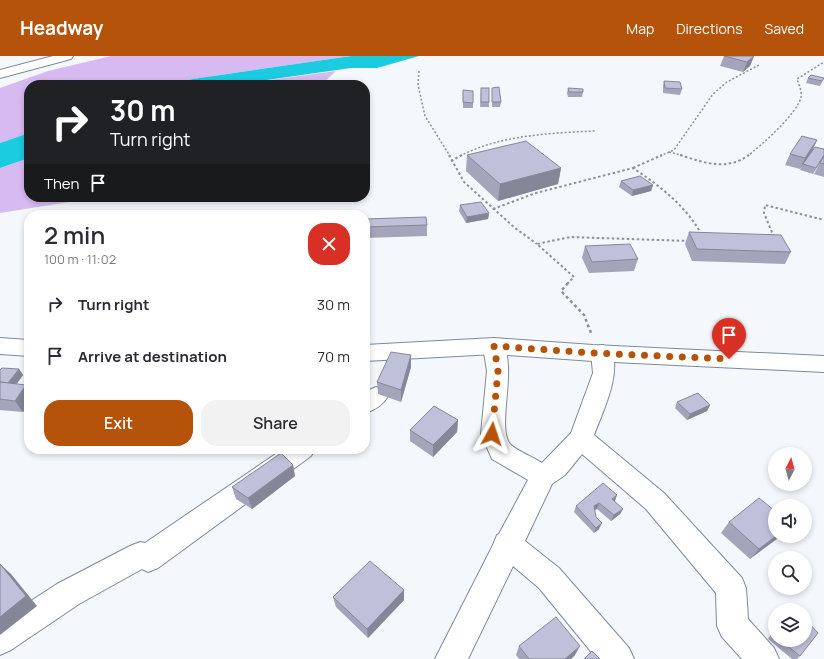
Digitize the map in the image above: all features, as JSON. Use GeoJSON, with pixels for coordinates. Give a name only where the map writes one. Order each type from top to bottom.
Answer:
{"type":"FeatureCollection","features":[{"type":"Feature","properties":{"kind":"street"},"geometry":{"type":"LineString","coordinates":[[0,74],[67,56]]}},
{"type":"Feature","properties":{"kind":"street"},"geometry":{"type":"LineString","coordinates":[[0,346],[24,348]]}},
{"type":"Feature","properties":{"kind":"street"},"geometry":{"type":"LineString","coordinates":[[494,346],[498,371],[492,434],[502,452],[543,476]]}},
{"type":"Feature","properties":{"kind":"street"},"geometry":{"type":"LineString","coordinates":[[370,353],[494,346],[598,353],[824,364]]}},
{"type":"Feature","properties":{"kind":"street"},"geometry":{"type":"LineString","coordinates":[[451,659],[507,544],[543,476],[556,467],[580,438],[604,373],[598,353]]}},
{"type":"Feature","properties":{"kind":"street"},"geometry":{"type":"LineString","coordinates":[[580,438],[655,501],[731,588],[733,626],[763,659]]}},
{"type":"Feature","properties":{"kind":"street"},"geometry":{"type":"LineString","coordinates":[[0,639],[68,594],[116,570],[140,555],[148,558],[295,454]]}},
{"type":"Feature","properties":{"kind":"street"},"geometry":{"type":"LineString","coordinates":[[507,544],[549,578],[618,659]]}},
{"type":"Feature","properties":{"kind":"path"},"geometry":{"type":"LineString","coordinates":[[669,152],[716,163],[734,164],[762,146],[800,102],[801,90],[797,79],[824,62]]}},
{"type":"Feature","properties":{"kind":"path"},"geometry":{"type":"LineString","coordinates":[[493,209],[536,193],[633,168],[674,150],[713,94],[727,82],[759,65]]}},
{"type":"Feature","properties":{"kind":"path"},"geometry":{"type":"LineString","coordinates":[[419,71],[418,85],[425,116],[435,130],[464,182],[493,209],[537,244],[574,277],[561,291],[582,310],[590,324],[598,353]]}},
{"type":"Feature","properties":{"kind":"path"},"geometry":{"type":"LineString","coordinates":[[451,161],[464,152],[489,145],[558,133],[595,131]]}},
{"type":"Feature","properties":{"kind":"path"},"geometry":{"type":"LineString","coordinates":[[633,168],[680,202],[694,219],[705,241]]}},
{"type":"Feature","properties":{"kind":"path"},"geometry":{"type":"LineString","coordinates":[[775,240],[764,213],[765,205],[824,220]]}},
{"type":"Feature","properties":{"kind":"path"},"geometry":{"type":"LineString","coordinates":[[537,244],[570,237],[690,241]]}},
{"type":"Feature","properties":{"kind":"shaded area"},"geometry":{"type":"Polygon","coordinates":[[[111,56],[351,56],[189,80],[24,80],[24,135],[0,143],[0,88],[48,71],[111,56]]]}},
{"type":"Feature","properties":{"kind":"shaded area"},"geometry":{"type":"Polygon","coordinates":[[[336,71],[326,80],[269,80],[336,71]]]}},
{"type":"Feature","properties":{"kind":"shaded area"},"geometry":{"type":"Polygon","coordinates":[[[24,160],[24,202],[69,202],[0,213],[0,168],[24,160]]]}},
{"type":"Feature","properties":{"kind":"water"},"geometry":{"type":"Polygon","coordinates":[[[351,56],[419,56],[377,68],[351,68],[267,80],[189,80],[351,56]]]}},
{"type":"Feature","properties":{"kind":"water"},"geometry":{"type":"Polygon","coordinates":[[[24,135],[24,160],[0,168],[0,143],[24,135]]]}},
{"type":"Feature","properties":{"kind":"building"},"geometry":{"type":"Polygon","coordinates":[[[724,56],[754,56],[747,62],[724,56]]]}},
{"type":"Feature","properties":{"kind":"building"},"geometry":{"type":"Polygon","coordinates":[[[811,75],[824,78],[822,81],[808,78],[811,75]]]}},
{"type":"Feature","properties":{"kind":"building"},"geometry":{"type":"Polygon","coordinates":[[[664,81],[680,82],[682,89],[665,88],[664,81]]]}},
{"type":"Feature","properties":{"kind":"building"},"geometry":{"type":"Polygon","coordinates":[[[499,87],[501,102],[492,102],[492,88],[499,87]]]}},
{"type":"Feature","properties":{"kind":"building"},"geometry":{"type":"Polygon","coordinates":[[[481,88],[489,88],[489,102],[481,102],[481,88]]]}},
{"type":"Feature","properties":{"kind":"building"},"geometry":{"type":"Polygon","coordinates":[[[568,88],[583,89],[583,92],[569,92],[568,88]]]}},
{"type":"Feature","properties":{"kind":"building"},"geometry":{"type":"Polygon","coordinates":[[[463,90],[473,91],[473,103],[463,102],[463,90]]]}},
{"type":"Feature","properties":{"kind":"building"},"geometry":{"type":"Polygon","coordinates":[[[802,136],[817,140],[805,158],[790,154],[802,136]]]}},
{"type":"Feature","properties":{"kind":"building"},"geometry":{"type":"Polygon","coordinates":[[[526,141],[561,168],[500,184],[467,155],[526,141]]]}},
{"type":"Feature","properties":{"kind":"building"},"geometry":{"type":"Polygon","coordinates":[[[815,147],[824,149],[824,155],[816,168],[803,164],[815,147]]]}},
{"type":"Feature","properties":{"kind":"building"},"geometry":{"type":"Polygon","coordinates":[[[824,156],[824,164],[820,163],[824,156]]]}},
{"type":"Feature","properties":{"kind":"building"},"geometry":{"type":"Polygon","coordinates":[[[640,176],[653,185],[633,190],[621,181],[640,176]]]}},
{"type":"Feature","properties":{"kind":"building"},"geometry":{"type":"Polygon","coordinates":[[[481,202],[489,213],[467,217],[460,205],[481,202]]]}},
{"type":"Feature","properties":{"kind":"building"},"geometry":{"type":"Polygon","coordinates":[[[426,217],[427,225],[370,227],[370,219],[426,217]]]}},
{"type":"Feature","properties":{"kind":"building"},"geometry":{"type":"Polygon","coordinates":[[[689,232],[781,235],[791,252],[697,249],[689,232]]]}},
{"type":"Feature","properties":{"kind":"building"},"geometry":{"type":"Polygon","coordinates":[[[630,244],[638,259],[592,262],[585,246],[630,244]]]}},
{"type":"Feature","properties":{"kind":"building"},"geometry":{"type":"Polygon","coordinates":[[[391,352],[411,355],[401,390],[377,382],[391,352]]]}},
{"type":"Feature","properties":{"kind":"building"},"geometry":{"type":"Polygon","coordinates":[[[2,368],[19,369],[8,383],[0,382],[0,370],[2,368]]]}},
{"type":"Feature","properties":{"kind":"building"},"geometry":{"type":"Polygon","coordinates":[[[0,382],[24,385],[24,388],[15,401],[0,399],[0,382]]]}},
{"type":"Feature","properties":{"kind":"building"},"geometry":{"type":"Polygon","coordinates":[[[698,393],[710,405],[690,414],[677,402],[698,393]]]}},
{"type":"Feature","properties":{"kind":"building"},"geometry":{"type":"Polygon","coordinates":[[[434,406],[458,420],[433,445],[410,430],[434,406]]]}},
{"type":"Feature","properties":{"kind":"building"},"geometry":{"type":"Polygon","coordinates":[[[280,454],[282,454],[293,465],[248,498],[232,487],[280,454]]]}},
{"type":"Feature","properties":{"kind":"building"},"geometry":{"type":"Polygon","coordinates":[[[603,483],[617,495],[612,499],[623,509],[614,515],[599,503],[594,506],[596,517],[602,523],[596,528],[576,506],[603,483]]]}},
{"type":"Feature","properties":{"kind":"building"},"geometry":{"type":"Polygon","coordinates":[[[759,498],[768,505],[768,542],[759,549],[729,522],[759,498]]]}},
{"type":"Feature","properties":{"kind":"building"},"geometry":{"type":"Polygon","coordinates":[[[370,561],[404,590],[367,629],[333,597],[370,561]]]}},
{"type":"Feature","properties":{"kind":"building"},"geometry":{"type":"Polygon","coordinates":[[[0,564],[26,596],[0,617],[0,564]]]}},
{"type":"Feature","properties":{"kind":"building"},"geometry":{"type":"Polygon","coordinates":[[[556,617],[580,646],[565,659],[529,659],[519,646],[556,617]]]}},
{"type":"Feature","properties":{"kind":"building"},"geometry":{"type":"Polygon","coordinates":[[[812,627],[818,633],[812,641],[812,627]]]}},
{"type":"Feature","properties":{"kind":"building"},"geometry":{"type":"Polygon","coordinates":[[[789,647],[807,647],[800,656],[789,647]]]}},
{"type":"Feature","properties":{"kind":"building"},"geometry":{"type":"Polygon","coordinates":[[[592,651],[600,659],[584,659],[592,651]]]}},
{"type":"Feature","properties":{"kind":"route"},"geometry":{"type":"LineString","coordinates":[[492,434],[498,371],[494,346],[593,353],[729,359]]}}]}
